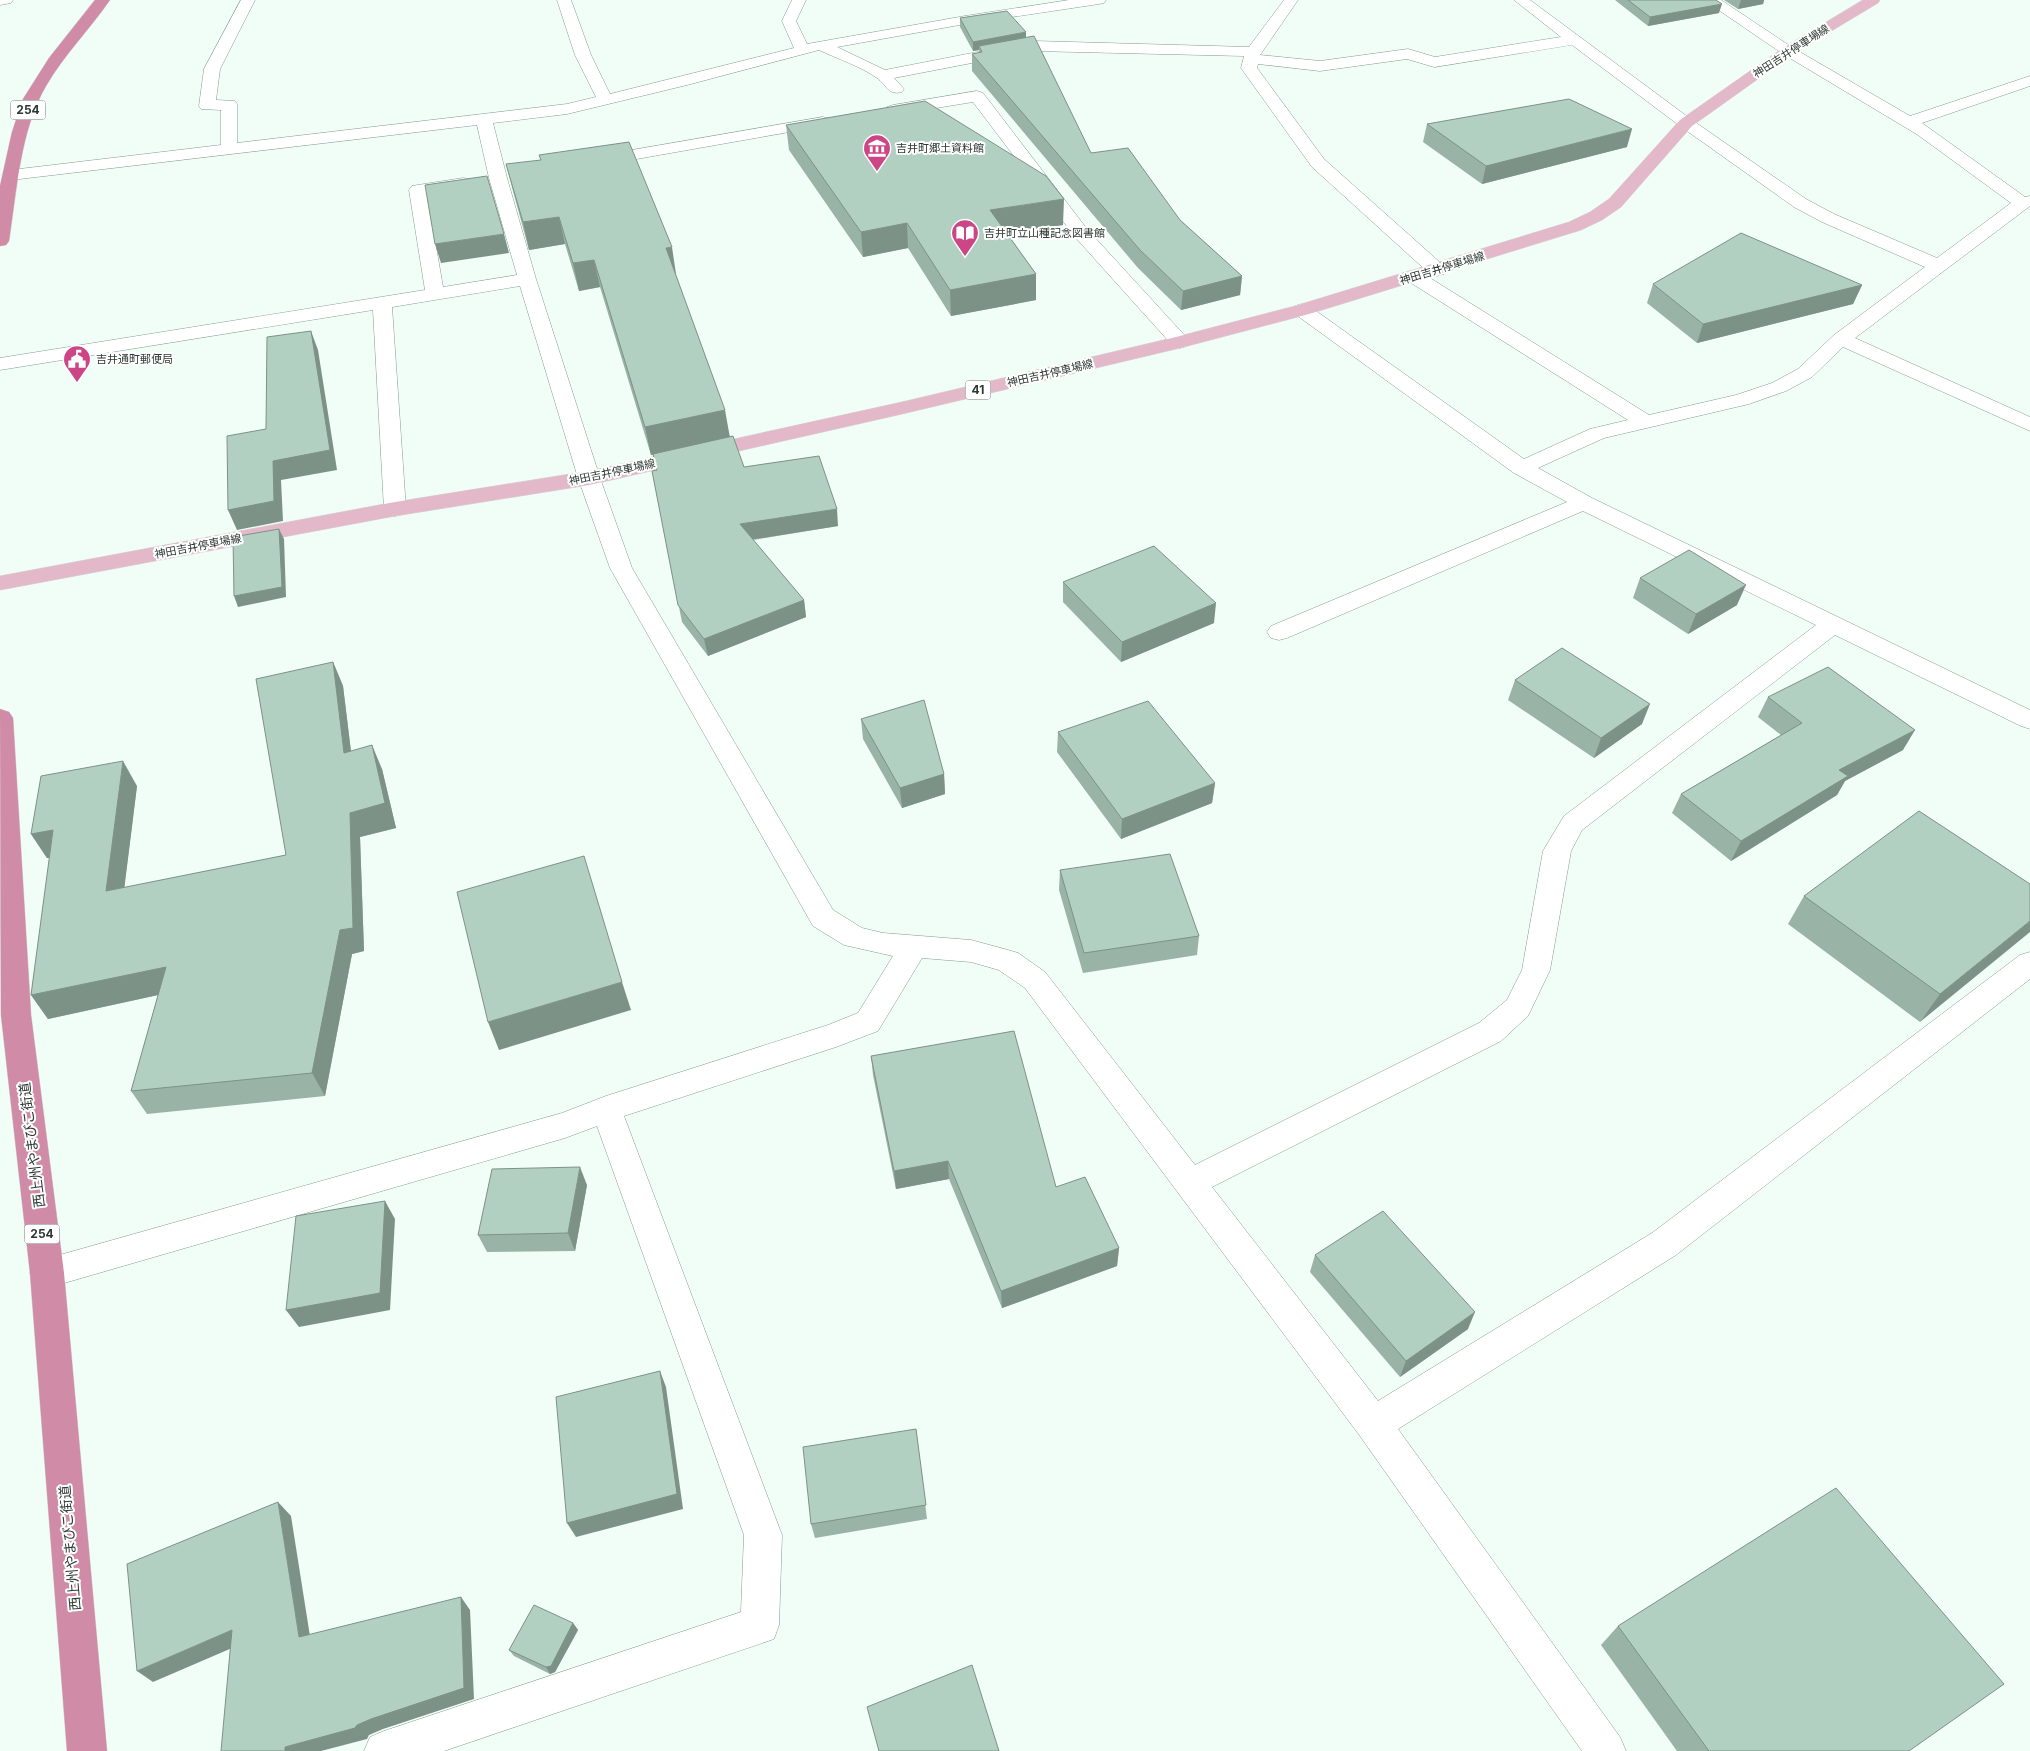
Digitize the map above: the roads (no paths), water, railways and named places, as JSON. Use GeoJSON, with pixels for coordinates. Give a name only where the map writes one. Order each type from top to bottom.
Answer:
{"type":"FeatureCollection","features":[{"type":"Feature","properties":{"kind":"highway","name":"254"},"geometry":{"type":"LineString","coordinates":[[0,241],[11,175],[31,99],[44,77],[102,0]]}},
{"type":"Feature","properties":{"kind":"highway","name":"西上州やまびこ街道"},"geometry":{"type":"LineString","coordinates":[[0,718],[8,1017],[47,1273],[87,1751]]}},
{"type":"Feature","properties":{"kind":"main road","name":"神田吉井停車場線"},"geometry":{"type":"LineString","coordinates":[[0,583],[395,509],[589,478],[902,408],[1180,342],[1302,310],[1415,277],[1576,226],[1596,216],[1619,199],[1686,123],[1788,51],[1872,0]]}},
{"type":"Feature","properties":{"kind":"street"},"geometry":{"type":"LineString","coordinates":[[0,0],[6,0]]}},
{"type":"Feature","properties":{"kind":"street"},"geometry":{"type":"LineString","coordinates":[[229,150],[229,104],[207,106],[212,69],[248,0]]}},
{"type":"Feature","properties":{"kind":"street"},"geometry":{"type":"LineString","coordinates":[[564,0],[583,55],[605,100]]}},
{"type":"Feature","properties":{"kind":"street"},"geometry":{"type":"LineString","coordinates":[[799,0],[789,21],[802,49]]}},
{"type":"Feature","properties":{"kind":"street"},"geometry":{"type":"LineString","coordinates":[[1291,0],[1252,56],[1249,68],[1318,163],[1437,270]]}},
{"type":"Feature","properties":{"kind":"street"},"geometry":{"type":"LineString","coordinates":[[1521,0],[1686,123],[1800,202],[1828,218],[1940,266]]}},
{"type":"Feature","properties":{"kind":"street"},"geometry":{"type":"LineString","coordinates":[[1522,468],[1597,433],[1742,400],[1779,387],[1805,373],[1841,339],[2026,202],[1924,131],[1788,51],[1711,0]]}},
{"type":"Feature","properties":{"kind":"street"},"geometry":{"type":"LineString","coordinates":[[11,175],[567,109],[681,82],[821,44],[1088,1]]}},
{"type":"Feature","properties":{"kind":"street"},"geometry":{"type":"LineString","coordinates":[[883,75],[1034,46],[1252,56],[1320,66],[1408,54],[1434,62],[1574,40]]}},
{"type":"Feature","properties":{"kind":"street"},"geometry":{"type":"LineString","coordinates":[[821,44],[883,75],[912,106]]}},
{"type":"Feature","properties":{"kind":"street"},"geometry":{"type":"LineString","coordinates":[[1908,122],[2030,81]]}},
{"type":"Feature","properties":{"kind":"street"},"geometry":{"type":"LineString","coordinates":[[874,113],[977,96],[1081,233],[1180,342]]}},
{"type":"Feature","properties":{"kind":"street"},"geometry":{"type":"LineString","coordinates":[[484,118],[498,178],[527,279],[589,478],[621,568],[823,918],[854,937],[883,944],[971,951],[1008,961],[1035,980],[1373,1424],[1606,1751]]}},
{"type":"Feature","properties":{"kind":"street"},"geometry":{"type":"LineString","coordinates":[[585,163],[835,120]]}},
{"type":"Feature","properties":{"kind":"street"},"geometry":{"type":"LineString","coordinates":[[435,294],[418,190],[518,175]]}},
{"type":"Feature","properties":{"kind":"street"},"geometry":{"type":"LineString","coordinates":[[1415,277],[1646,422]]}},
{"type":"Feature","properties":{"kind":"street"},"geometry":{"type":"LineString","coordinates":[[0,364],[527,279]]}},
{"type":"Feature","properties":{"kind":"street"},"geometry":{"type":"LineString","coordinates":[[382,302],[395,509]]}},
{"type":"Feature","properties":{"kind":"street"},"geometry":{"type":"LineString","coordinates":[[1302,310],[1522,468],[1584,503],[2030,720]]}},
{"type":"Feature","properties":{"kind":"street"},"geometry":{"type":"LineString","coordinates":[[1841,339],[2030,425]]}},
{"type":"Feature","properties":{"kind":"street"},"geometry":{"type":"LineString","coordinates":[[1279,632],[1584,503]]}},
{"type":"Feature","properties":{"kind":"street"},"geometry":{"type":"LineString","coordinates":[[1190,1184],[1490,1032],[1518,1008],[1536,970],[1557,851],[1573,823],[1832,625]]}},
{"type":"Feature","properties":{"kind":"street"},"geometry":{"type":"LineString","coordinates":[[47,1273],[565,1125],[606,1109],[836,1035],[868,1022],[914,946]]}},
{"type":"Feature","properties":{"kind":"street"},"geometry":{"type":"LineString","coordinates":[[1373,1424],[1664,1244],[2030,963]]}},
{"type":"Feature","properties":{"kind":"street"},"geometry":{"type":"LineString","coordinates":[[384,1751],[760,1624],[763,1535],[606,1109]]}},
{"type":"Feature","properties":{"kind":"place","name":"吉井町郷土資料館"},"geometry":{"type":"Point","coordinates":[877,172]}},
{"type":"Feature","properties":{"kind":"place","name":"吉井町立山種記念図書館"},"geometry":{"type":"Point","coordinates":[965,257]}},
{"type":"Feature","properties":{"kind":"place","name":"吉井通町郵便局"},"geometry":{"type":"Point","coordinates":[77,383]}}]}
